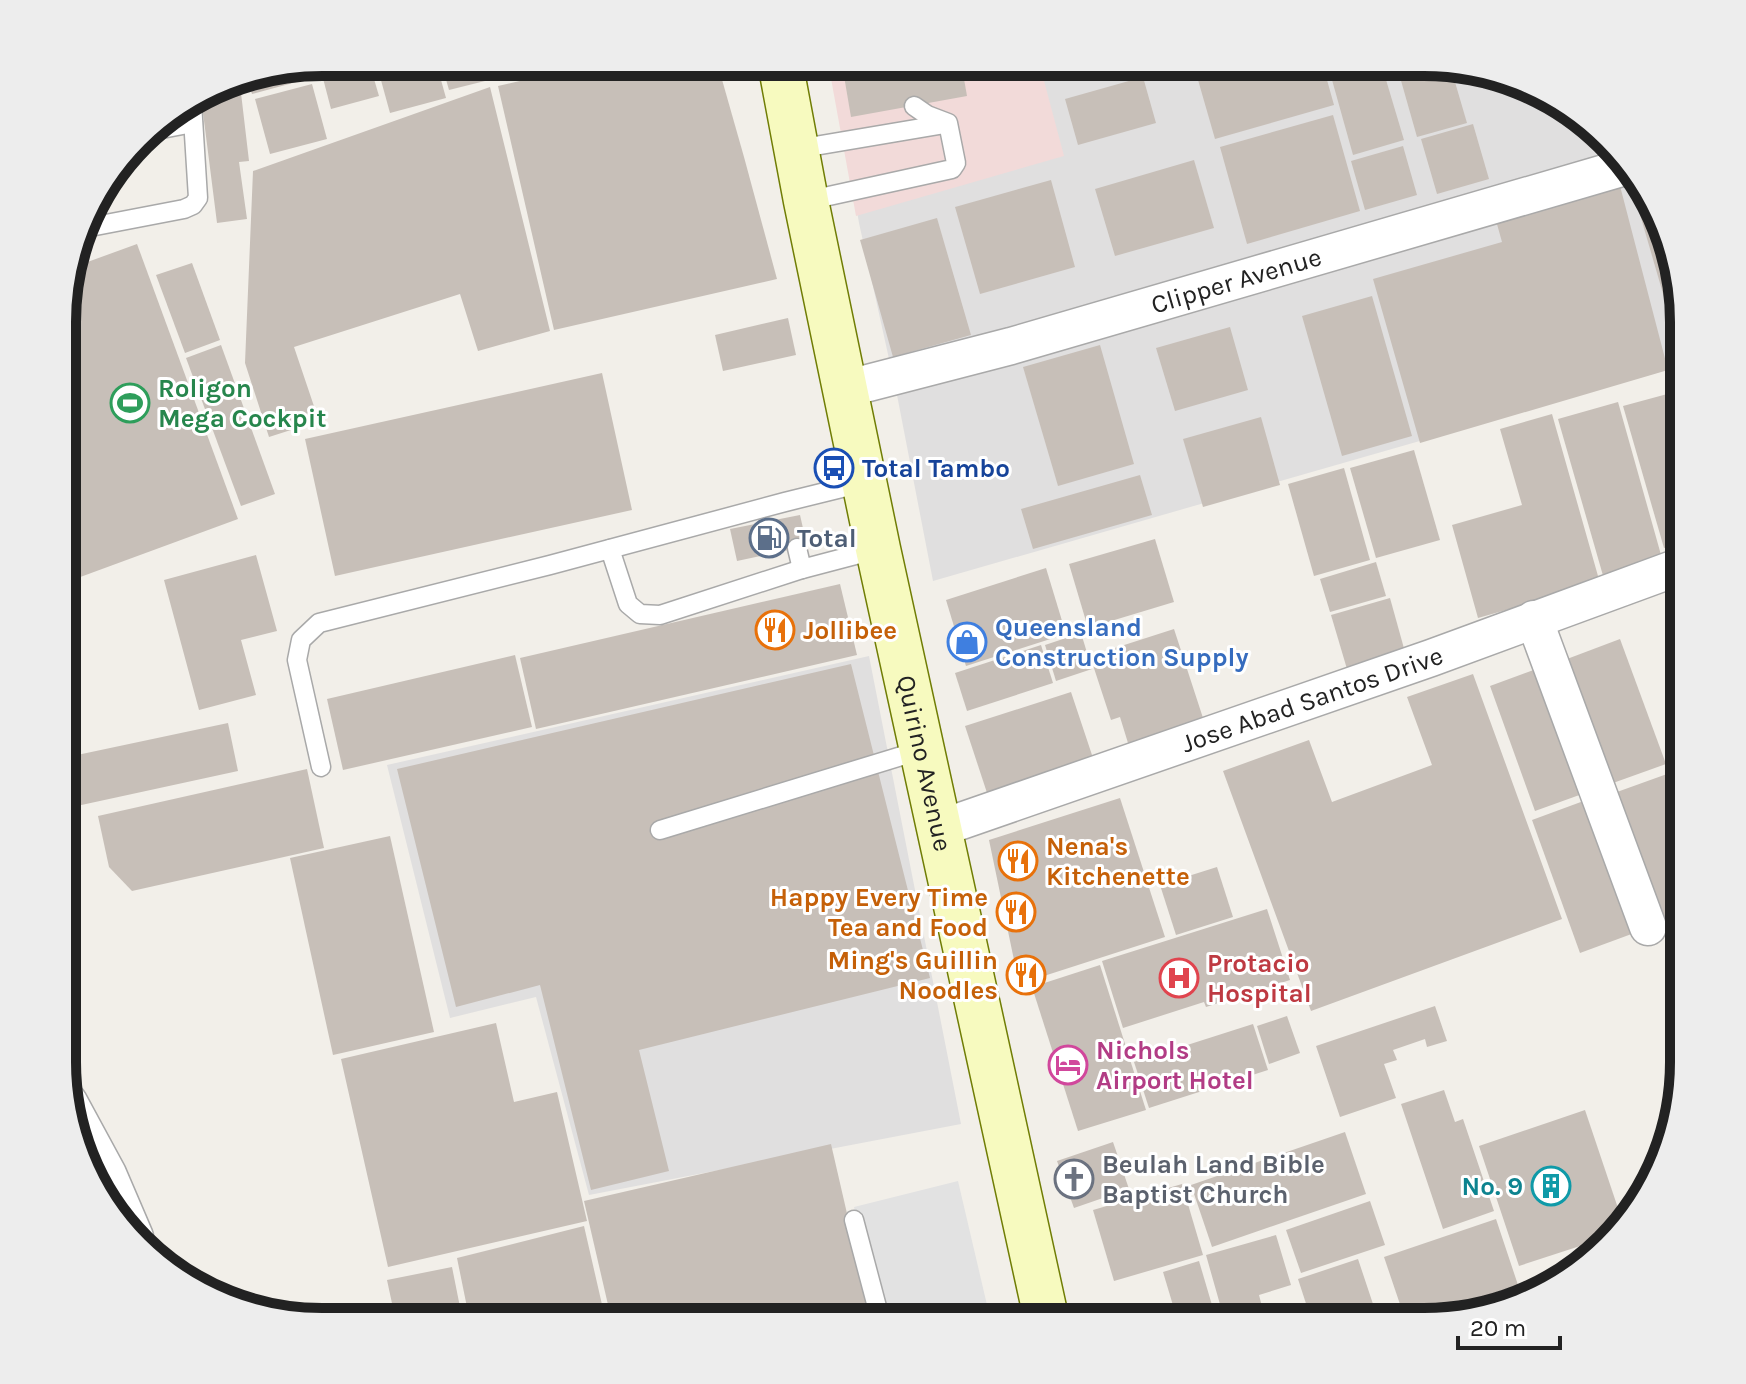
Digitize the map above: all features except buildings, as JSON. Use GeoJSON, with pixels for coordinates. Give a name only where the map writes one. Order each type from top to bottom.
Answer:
{"type":"FeatureCollection","features":[{"type":"Feature","properties":{"kind":"main road","name":"Quirino Avenue"},"geometry":{"type":"LineString","coordinates":[[783,77],[878,549],[1044,1308]]}},
{"type":"Feature","properties":{"kind":"street","name":"Clipper Avenue"},"geometry":{"type":"LineString","coordinates":[[845,389],[1011,346],[1616,170]]}},
{"type":"Feature","properties":{"kind":"street","name":"Jose Abad Santos Drive"},"geometry":{"type":"LineString","coordinates":[[938,829],[1431,658],[1670,570]]}},
{"type":"Feature","properties":{"kind":"street"},"geometry":{"type":"LineString","coordinates":[[1534,619],[1648,927]]}},
{"type":"Feature","properties":{"kind":"street"},"geometry":{"type":"LineString","coordinates":[[89,1139],[119,1201]]}},
{"type":"Feature","properties":{"kind":"lane"},"geometry":{"type":"LineString","coordinates":[[914,106],[948,123]]}},
{"type":"Feature","properties":{"kind":"lane"},"geometry":{"type":"LineString","coordinates":[[96,226],[193,205],[198,198],[193,113]]}},
{"type":"Feature","properties":{"kind":"lane"},"geometry":{"type":"LineString","coordinates":[[174,127],[193,123]]}},
{"type":"Feature","properties":{"kind":"lane"},"geometry":{"type":"LineString","coordinates":[[796,149],[948,123]]}},
{"type":"Feature","properties":{"kind":"lane"},"geometry":{"type":"LineString","coordinates":[[806,201],[952,169],[956,163],[948,123]]}},
{"type":"Feature","properties":{"kind":"lane"},"geometry":{"type":"LineString","coordinates":[[321,767],[297,660],[301,640],[319,623],[610,549],[787,510],[866,482]]}},
{"type":"Feature","properties":{"kind":"lane"},"geometry":{"type":"LineString","coordinates":[[797,548],[802,569]]}},
{"type":"Feature","properties":{"kind":"lane"},"geometry":{"type":"LineString","coordinates":[[610,549],[628,604],[640,614],[660,615],[802,569],[878,549]]}},
{"type":"Feature","properties":{"kind":"lane"},"geometry":{"type":"LineString","coordinates":[[660,830],[921,750]]}},
{"type":"Feature","properties":{"kind":"lane"},"geometry":{"type":"LineString","coordinates":[[854,1220],[877,1308]]}},
{"type":"Feature","properties":{"kind":"shaded area"},"geometry":{"type":"Polygon","coordinates":[[[831,77],[1043,77],[1064,156],[856,216],[831,77]]]}},
{"type":"Feature","properties":{"kind":"shaded area"},"geometry":{"type":"Polygon","coordinates":[[[835,77],[1440,77],[1472,81],[1518,95],[1574,127],[1609,160],[1637,199],[1651,228],[1665,274],[1670,322],[1670,369],[933,581],[859,223],[835,77]]]}},
{"type":"Feature","properties":{"kind":"shaded area"},"geometry":{"type":"Polygon","coordinates":[[[869,656],[961,1124],[589,1195],[536,997],[450,1018],[387,765],[869,656]]]}},
{"type":"Feature","properties":{"kind":"shaded area"},"geometry":{"type":"Polygon","coordinates":[[[958,1181],[988,1308],[878,1308],[854,1207],[958,1181]]]}},
{"type":"Feature","properties":{"kind":"place","name":"Roligon Mega Cockpit"},"geometry":{"type":"Point","coordinates":[130,403]}},
{"type":"Feature","properties":{"kind":"place","name":"Total Tambo"},"geometry":{"type":"Point","coordinates":[834,468]}},
{"type":"Feature","properties":{"kind":"place","name":"Total"},"geometry":{"type":"Point","coordinates":[769,538]}},
{"type":"Feature","properties":{"kind":"place","name":"Jollibee"},"geometry":{"type":"Point","coordinates":[775,630]}},
{"type":"Feature","properties":{"kind":"place","name":"Queensland Construction Supply"},"geometry":{"type":"Point","coordinates":[967,642]}},
{"type":"Feature","properties":{"kind":"place","name":"Nena's Kitchenette"},"geometry":{"type":"Point","coordinates":[1018,861]}},
{"type":"Feature","properties":{"kind":"place","name":"Happy Every Time Tea and Food"},"geometry":{"type":"Point","coordinates":[1016,912]}},
{"type":"Feature","properties":{"kind":"place","name":"Ming's Guillin Noodles"},"geometry":{"type":"Point","coordinates":[1026,975]}},
{"type":"Feature","properties":{"kind":"place","name":"Protacio Hospital"},"geometry":{"type":"Point","coordinates":[1179,978]}},
{"type":"Feature","properties":{"kind":"place","name":"Nichols Airport Hotel"},"geometry":{"type":"Point","coordinates":[1068,1065]}},
{"type":"Feature","properties":{"kind":"place","name":"Beulah Land Bible Baptist Church"},"geometry":{"type":"Point","coordinates":[1074,1179]}},
{"type":"Feature","properties":{"kind":"place","name":"No. 9"},"geometry":{"type":"Point","coordinates":[1551,1186]}}]}
